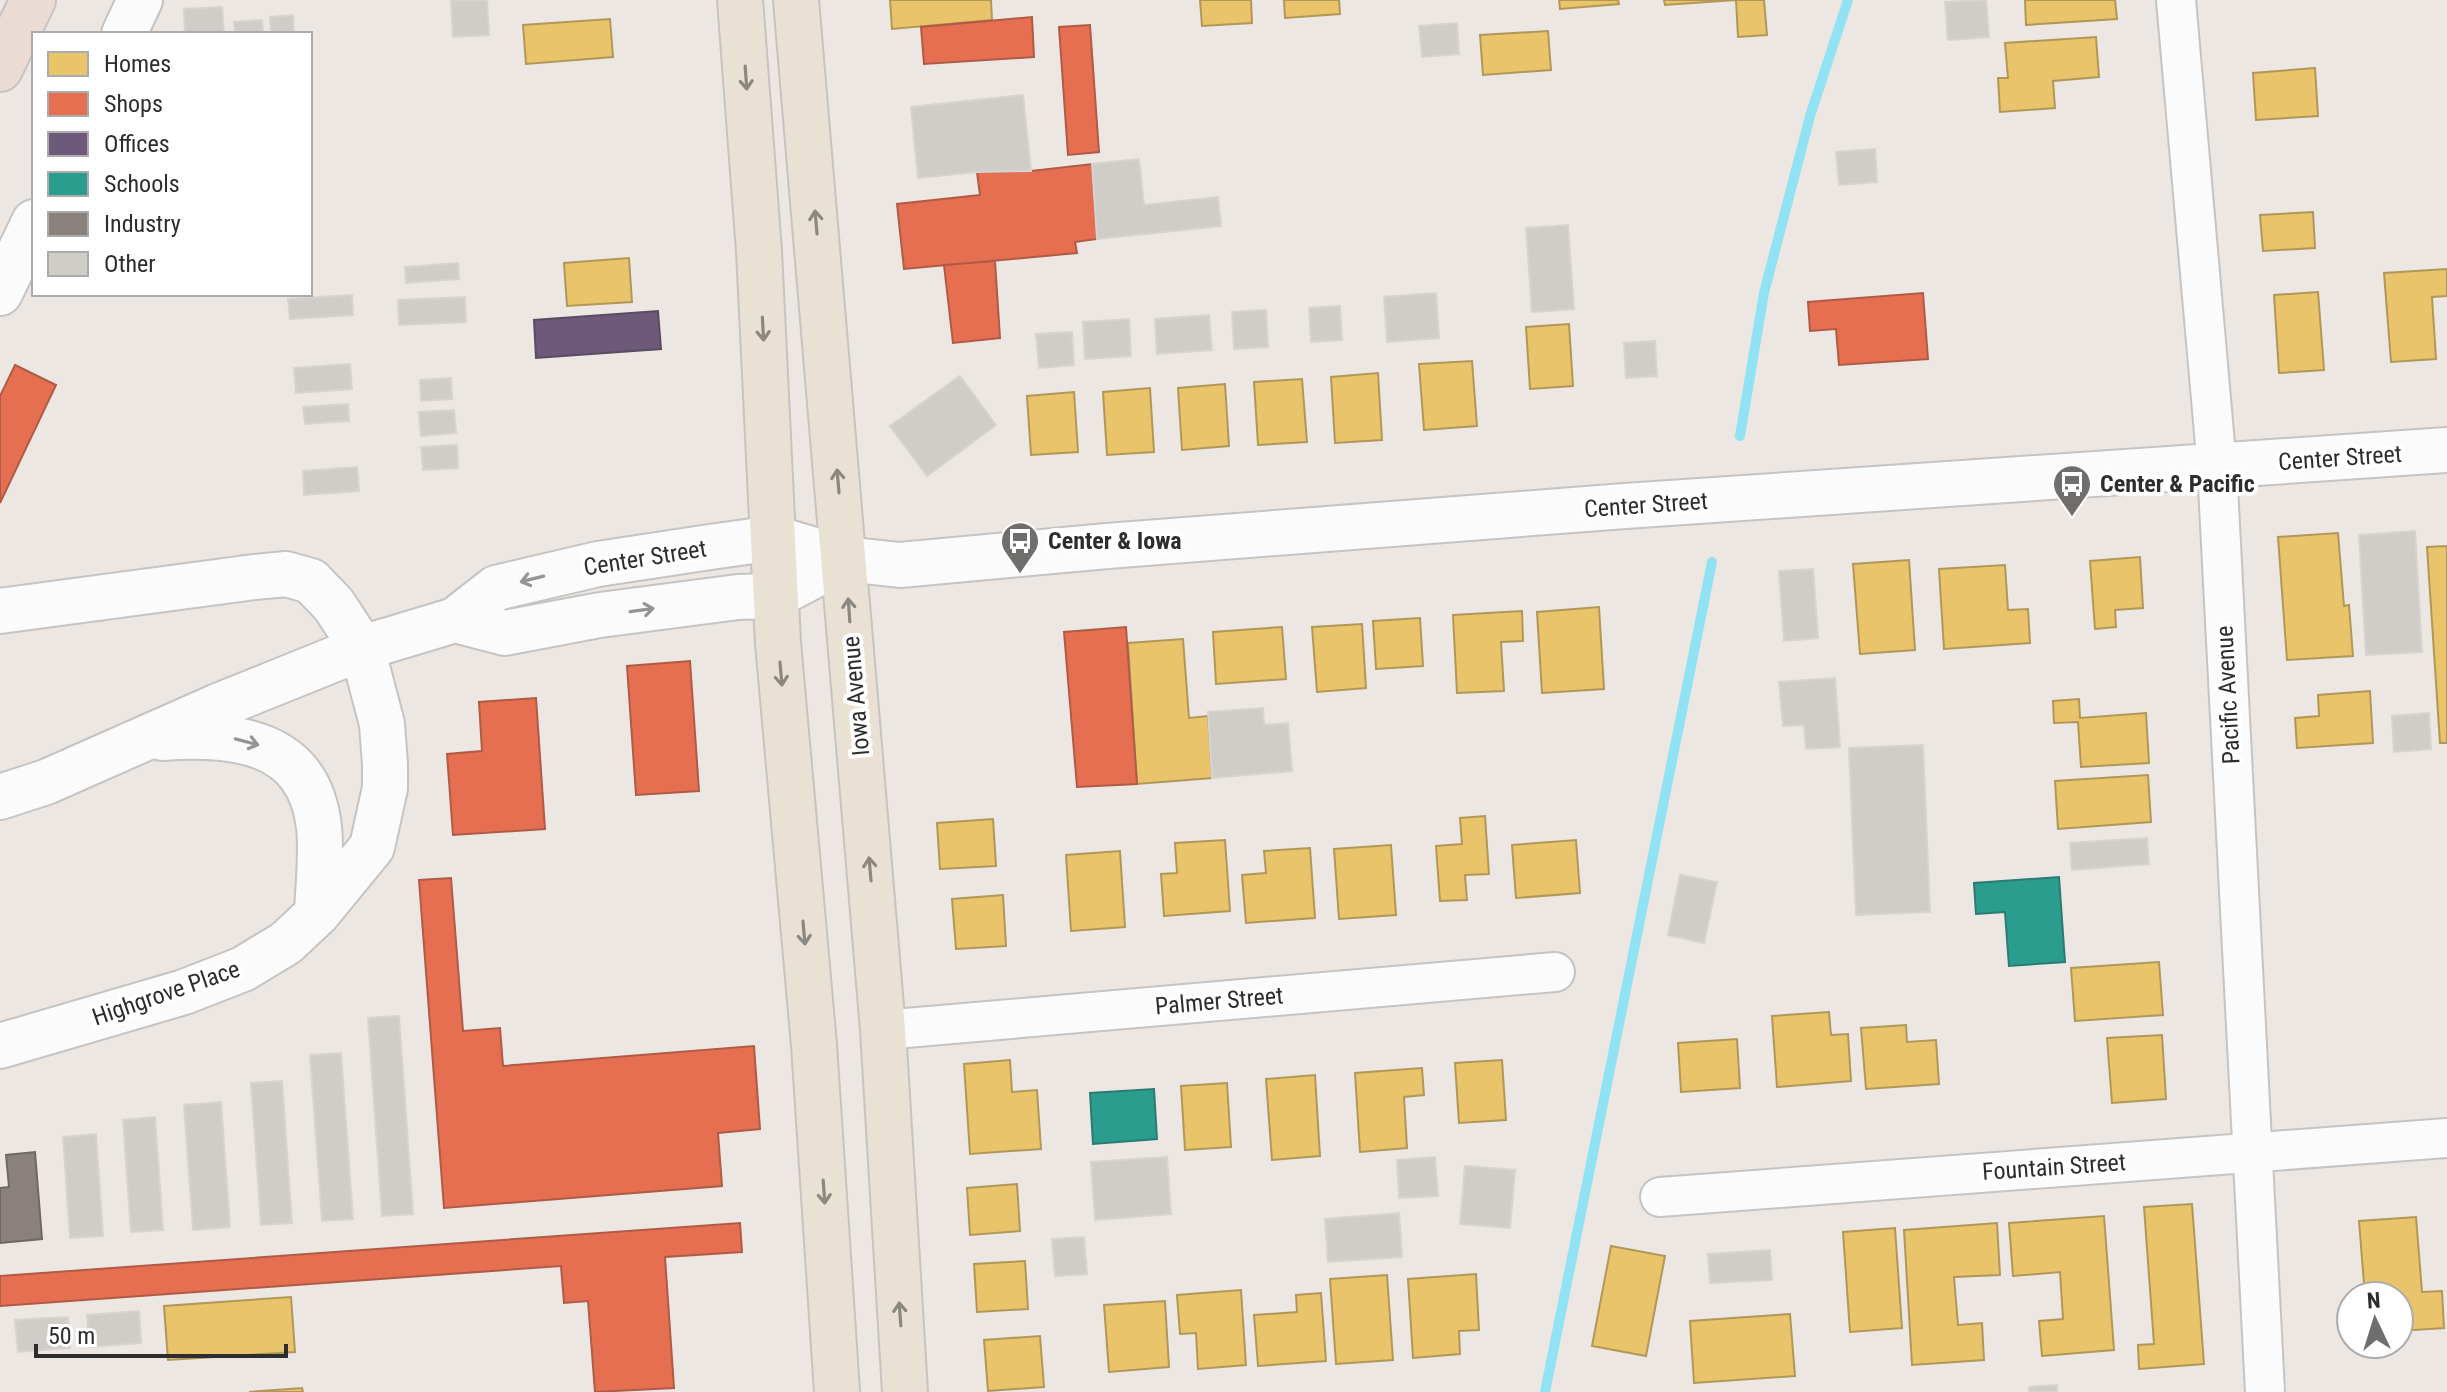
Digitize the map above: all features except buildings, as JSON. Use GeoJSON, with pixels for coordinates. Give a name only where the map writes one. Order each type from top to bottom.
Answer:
{"type":"FeatureCollection","features":[{"type":"Feature","properties":{"kind":"highway"},"geometry":{"type":"LineString","coordinates":[[0,69],[33,0]]}},
{"type":"Feature","properties":{"kind":"main road"},"geometry":{"type":"LineString","coordinates":[[125,32],[140,0]]}},
{"type":"Feature","properties":{"kind":"main road"},"geometry":{"type":"LineString","coordinates":[[740,0],[759,251],[775,596],[814,1045],[837,1392]]}},
{"type":"Feature","properties":{"kind":"main road","name":"Iowa Avenue"},"geometry":{"type":"LineString","coordinates":[[796,0],[883,1030],[905,1392]]}},
{"type":"Feature","properties":{"kind":"main road"},"geometry":{"type":"LineString","coordinates":[[0,293],[32,226]]}},
{"type":"Feature","properties":{"kind":"main road","name":"Center Street"},"geometry":{"type":"LineString","coordinates":[[0,797],[46,782],[362,648],[455,620],[496,588],[598,564],[774,538],[845,559],[900,565],[1641,505],[2447,450]]}},
{"type":"Feature","properties":{"kind":"main road","name":"Center Street"},"geometry":{"type":"LineString","coordinates":[[455,620],[505,633],[616,613],[738,597],[775,596],[845,559]]}},
{"type":"Feature","properties":{"kind":"main road"},"geometry":{"type":"LineString","coordinates":[[0,611],[286,574],[311,581],[323,592],[362,648]]}},
{"type":"Feature","properties":{"kind":"main road","name":"Highgrove Place"},"geometry":{"type":"LineString","coordinates":[[0,1046],[184,992],[243,969],[286,943],[317,914],[372,847],[385,788],[382,724],[362,648]]}},
{"type":"Feature","properties":{"kind":"main road"},"geometry":{"type":"LineString","coordinates":[[142,739],[204,735],[248,741],[276,753],[301,774],[314,801],[319,829],[317,914]]}},
{"type":"Feature","properties":{"kind":"street","name":"Pacific Avenue"},"geometry":{"type":"LineString","coordinates":[[2176,0],[2217,467],[2265,1392]]}},
{"type":"Feature","properties":{"kind":"street","name":"Palmer Street"},"geometry":{"type":"LineString","coordinates":[[883,1030],[1555,972]]}},
{"type":"Feature","properties":{"kind":"street","name":"Fountain Street"},"geometry":{"type":"LineString","coordinates":[[1660,1197],[2447,1138]]}},
{"type":"Feature","properties":{"kind":"waterway"},"geometry":{"type":"LineString","coordinates":[[1740,436],[1764,293],[1810,116],[1848,0]]}},
{"type":"Feature","properties":{"kind":"waterway"},"geometry":{"type":"LineString","coordinates":[[1545,1392],[1712,562]]}},
{"type":"Feature","properties":{"kind":"place","name":"Center & Pacific"},"geometry":{"type":"Point","coordinates":[2072,518]}},
{"type":"Feature","properties":{"kind":"place","name":"Center & Iowa"},"geometry":{"type":"Point","coordinates":[1020,575]}}]}
